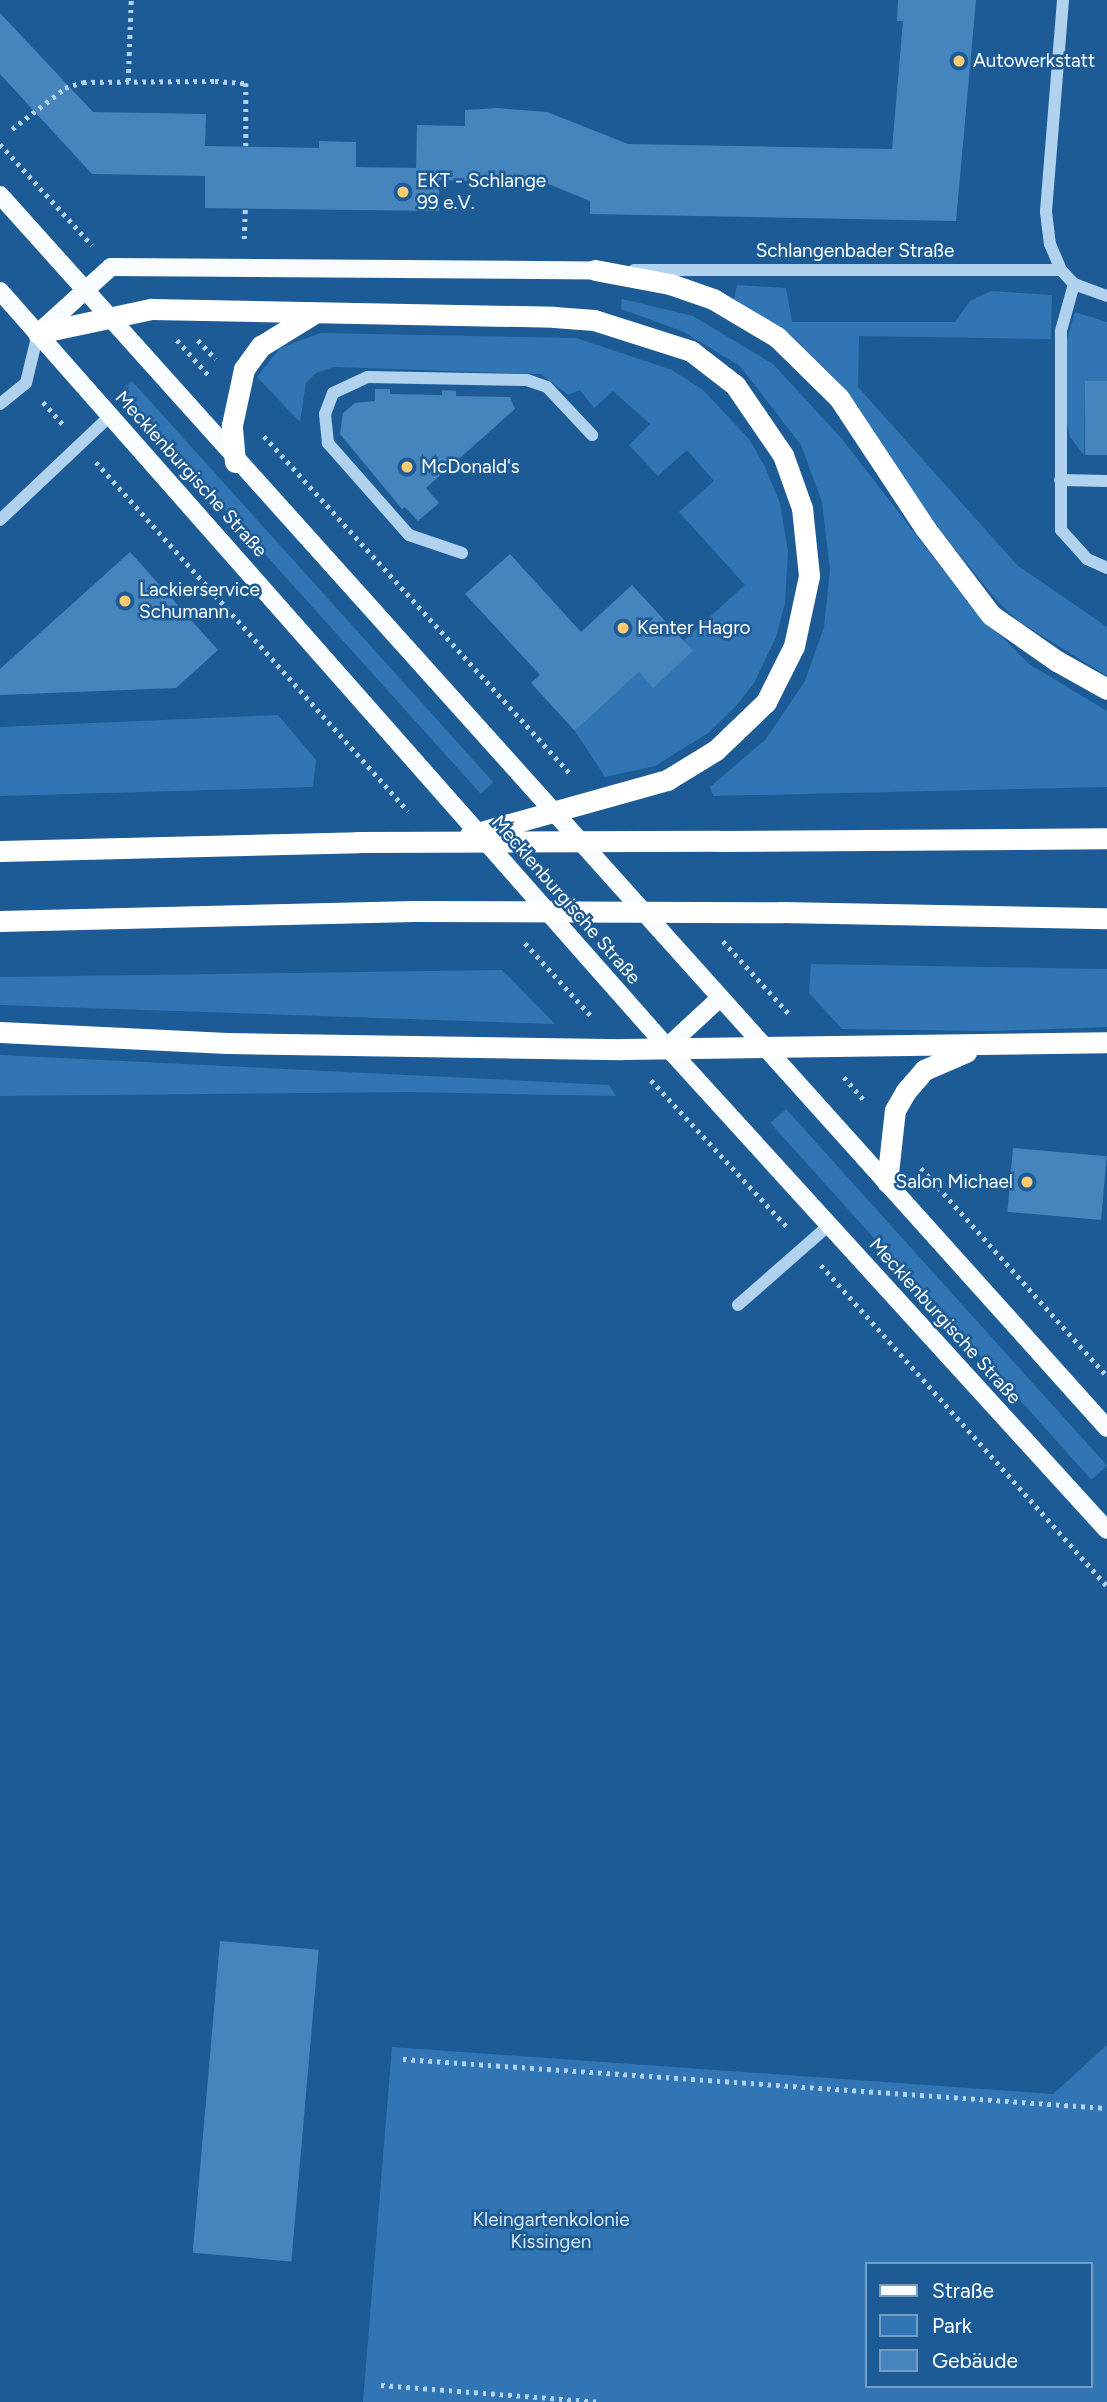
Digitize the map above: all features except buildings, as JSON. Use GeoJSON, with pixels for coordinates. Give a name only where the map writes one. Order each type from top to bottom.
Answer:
{"type":"FeatureCollection","features":[{"type":"Feature","properties":{"kind":"highway"},"geometry":{"type":"LineString","coordinates":[[595,270],[670,284],[713,299],[777,337],[839,398],[925,528],[991,615],[1057,661],[1107,689]]}},
{"type":"Feature","properties":{"kind":"highway"},"geometry":{"type":"LineString","coordinates":[[38,333],[151,309],[594,320],[691,351],[735,385],[783,455],[802,508],[808,540],[805,611],[794,646],[766,702],[716,750],[667,780],[441,843]]}},
{"type":"Feature","properties":{"kind":"highway"},"geometry":{"type":"LineString","coordinates":[[235,462],[232,425],[244,369],[261,346],[314,313]]}},
{"type":"Feature","properties":{"kind":"highway"},"geometry":{"type":"LineString","coordinates":[[0,851],[358,842],[1107,838]]}},
{"type":"Feature","properties":{"kind":"highway"},"geometry":{"type":"LineString","coordinates":[[0,920],[414,911],[781,912],[1107,918]]}},
{"type":"Feature","properties":{"kind":"highway"},"geometry":{"type":"LineString","coordinates":[[0,1032],[227,1043],[667,1047],[1107,1042]]}},
{"type":"Feature","properties":{"kind":"highway"},"geometry":{"type":"LineString","coordinates":[[887,1182],[895,1111],[906,1091],[924,1070],[947,1057],[992,1044]]}},
{"type":"Feature","properties":{"kind":"main road"},"geometry":{"type":"LineString","coordinates":[[0,195],[235,462],[1107,1428]]}},
{"type":"Feature","properties":{"kind":"main road"},"geometry":{"type":"LineString","coordinates":[[38,333],[111,267],[595,270]]}},
{"type":"Feature","properties":{"kind":"main road","name":"Mecklenburgische Straße"},"geometry":{"type":"LineString","coordinates":[[0,290],[667,1047],[1107,1530]]}},
{"type":"Feature","properties":{"kind":"main road"},"geometry":{"type":"LineString","coordinates":[[667,1047],[720,998]]}},
{"type":"Feature","properties":{"kind":"street"},"geometry":{"type":"LineString","coordinates":[[1063,0],[1046,212],[1050,244],[1061,270],[1074,284],[1107,296]]}},
{"type":"Feature","properties":{"kind":"street","name":"Schlangenbader Straße"},"geometry":{"type":"LineString","coordinates":[[595,270],[1061,270]]}},
{"type":"Feature","properties":{"kind":"street"},"geometry":{"type":"LineString","coordinates":[[1074,284],[1061,331],[1061,530],[1087,559],[1107,568]]}},
{"type":"Feature","properties":{"kind":"street"},"geometry":{"type":"LineString","coordinates":[[0,404],[26,383],[38,333]]}},
{"type":"Feature","properties":{"kind":"street"},"geometry":{"type":"LineString","coordinates":[[462,553],[409,535],[328,443],[325,414],[333,393],[368,377],[527,380],[547,387],[592,435]]}},
{"type":"Feature","properties":{"kind":"street"},"geometry":{"type":"LineString","coordinates":[[0,520],[111,415]]}},
{"type":"Feature","properties":{"kind":"street"},"geometry":{"type":"LineString","coordinates":[[1060,480],[1107,481]]}},
{"type":"Feature","properties":{"kind":"street"},"geometry":{"type":"LineString","coordinates":[[738,1305],[830,1225]]}},
{"type":"Feature","properties":{"kind":"path"},"geometry":{"type":"LineString","coordinates":[[128,81],[131,0]]}},
{"type":"Feature","properties":{"kind":"path"},"geometry":{"type":"LineString","coordinates":[[12,129],[65,88],[83,82],[246,83],[246,147]]}},
{"type":"Feature","properties":{"kind":"path"},"geometry":{"type":"LineString","coordinates":[[0,144],[72,223]]}},
{"type":"Feature","properties":{"kind":"path"},"geometry":{"type":"LineString","coordinates":[[195,337],[219,362]]}},
{"type":"Feature","properties":{"kind":"path"},"geometry":{"type":"LineString","coordinates":[[26,383],[411,815]]}},
{"type":"Feature","properties":{"kind":"path"},"geometry":{"type":"LineString","coordinates":[[285,460],[580,785]]}},
{"type":"Feature","properties":{"kind":"path"},"geometry":{"type":"LineString","coordinates":[[719,937],[793,1019]]}},
{"type":"Feature","properties":{"kind":"path"},"geometry":{"type":"LineString","coordinates":[[521,939],[586,1011]]}},
{"type":"Feature","properties":{"kind":"path"},"geometry":{"type":"LineString","coordinates":[[835,1066],[870,1108]]}},
{"type":"Feature","properties":{"kind":"path"},"geometry":{"type":"LineString","coordinates":[[838,1085],[857,1079]]}},
{"type":"Feature","properties":{"kind":"path"},"geometry":{"type":"LineString","coordinates":[[695,1128],[805,1247],[1107,1586]]}},
{"type":"Feature","properties":{"kind":"path"},"geometry":{"type":"LineString","coordinates":[[940,1191],[1107,1376]]}},
{"type":"Feature","properties":{"kind":"path"},"geometry":{"type":"LineString","coordinates":[[403,2059],[1107,2108]]}},
{"type":"Feature","properties":{"kind":"path"},"geometry":{"type":"LineString","coordinates":[[381,2385],[600,2402]]}},
{"type":"Feature","properties":{"kind":"green space"},"geometry":{"type":"Polygon","coordinates":[[[737,285],[786,288],[792,322],[955,322],[970,301],[991,291],[1052,295],[1051,339],[859,336],[858,387],[1017,565],[1107,627],[1107,676],[1020,622],[998,602],[934,523],[846,390],[792,336],[734,299],[737,285]]]}},
{"type":"Feature","properties":{"kind":"green space"},"geometry":{"type":"Polygon","coordinates":[[[622,299],[693,316],[773,364],[842,439],[970,605],[1029,664],[1107,711],[1107,787],[713,796],[710,787],[766,739],[805,681],[824,627],[830,570],[822,502],[801,445],[740,366],[682,331],[621,309],[622,299]]]}},
{"type":"Feature","properties":{"kind":"green space"},"geometry":{"type":"Polygon","coordinates":[[[1075,312],[1107,322],[1107,381],[1085,381],[1084,455],[1070,437],[1066,420],[1067,340],[1075,312]]]}},
{"type":"Feature","properties":{"kind":"green space"},"geometry":{"type":"Polygon","coordinates":[[[321,333],[576,338],[672,370],[703,390],[749,439],[764,465],[780,503],[788,551],[785,603],[776,637],[754,683],[736,706],[708,733],[655,766],[605,777],[575,731],[639,672],[653,687],[692,652],[683,641],[745,585],[679,512],[714,481],[687,450],[658,476],[629,445],[650,424],[613,391],[594,408],[580,390],[568,395],[541,374],[334,367],[316,373],[306,383],[300,422],[257,377],[280,348],[321,333]]]}},
{"type":"Feature","properties":{"kind":"green space"},"geometry":{"type":"Polygon","coordinates":[[[132,381],[493,782],[481,794],[119,392],[132,381]]]}},
{"type":"Feature","properties":{"kind":"green space"},"geometry":{"type":"Polygon","coordinates":[[[278,715],[316,760],[313,787],[0,796],[0,727],[278,715]]]}},
{"type":"Feature","properties":{"kind":"green space"},"geometry":{"type":"Polygon","coordinates":[[[811,964],[1107,969],[1107,1027],[991,1031],[842,1029],[809,993],[811,964]]]}},
{"type":"Feature","properties":{"kind":"green space"},"geometry":{"type":"Polygon","coordinates":[[[502,970],[555,1024],[0,1005],[0,977],[502,970]]]}},
{"type":"Feature","properties":{"kind":"green space"},"geometry":{"type":"Polygon","coordinates":[[[0,1055],[609,1085],[616,1096],[409,1092],[0,1096],[0,1055]]]}},
{"type":"Feature","properties":{"kind":"green space"},"geometry":{"type":"Polygon","coordinates":[[[786,1109],[1107,1466],[1092,1480],[770,1123],[786,1109]]]}},
{"type":"Feature","properties":{"kind":"green space","name":"Kleingartenkolonie Kissingen"},"geometry":{"type":"Polygon","coordinates":[[[1107,2045],[1107,2402],[363,2402],[392,2047],[1053,2094],[1107,2045]]]}},
{"type":"Feature","properties":{"kind":"place","name":"Autowerkstatt"},"geometry":{"type":"Point","coordinates":[959,61]}},
{"type":"Feature","properties":{"kind":"place","name":"EKT - Schlange 99 e.V."},"geometry":{"type":"Point","coordinates":[403,192]}},
{"type":"Feature","properties":{"kind":"place","name":"McDonald's"},"geometry":{"type":"Point","coordinates":[407,467]}},
{"type":"Feature","properties":{"kind":"place","name":"Lackierservice Schumann"},"geometry":{"type":"Point","coordinates":[125,601]}},
{"type":"Feature","properties":{"kind":"place","name":"Kenter Hagro"},"geometry":{"type":"Point","coordinates":[623,628]}},
{"type":"Feature","properties":{"kind":"place","name":"Salon Michael"},"geometry":{"type":"Point","coordinates":[1027,1182]}}]}
